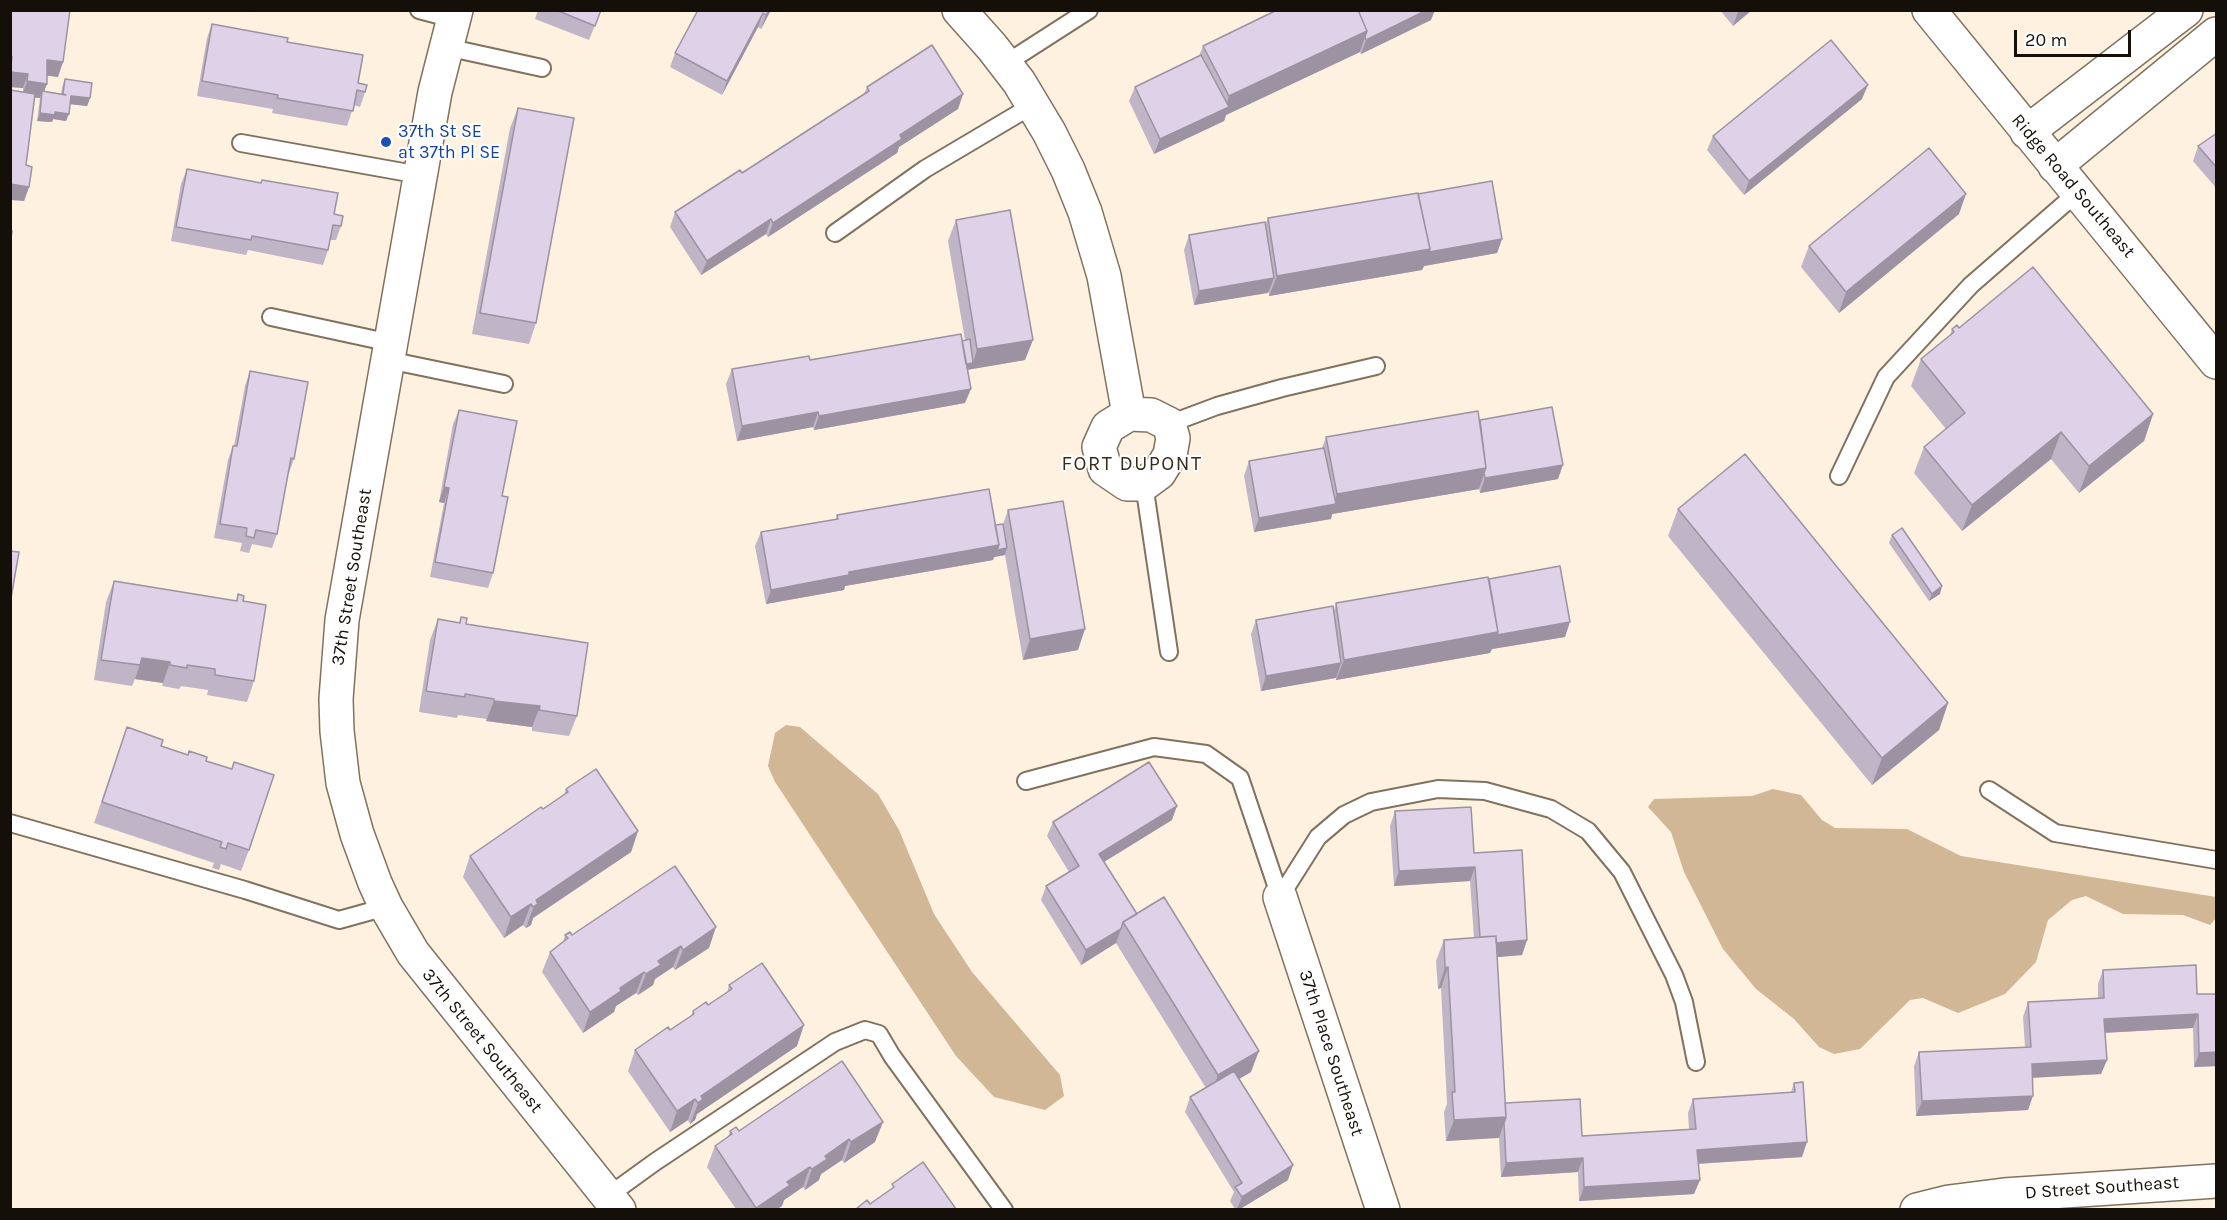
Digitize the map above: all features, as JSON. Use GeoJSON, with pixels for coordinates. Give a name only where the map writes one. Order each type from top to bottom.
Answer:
{"type":"FeatureCollection","features":[{"type":"Feature","properties":{"kind":"street"},"geometry":{"type":"LineString","coordinates":[[959,10],[1005,64],[1033,105],[1059,150],[1085,212],[1104,276],[1129,414]]}},
{"type":"Feature","properties":{"kind":"street","name":"Ridge Road Southeast"},"geometry":{"type":"LineString","coordinates":[[1929,10],[2217,362]]}},
{"type":"Feature","properties":{"kind":"street"},"geometry":{"type":"LineString","coordinates":[[2027,132],[2186,10]]}},
{"type":"Feature","properties":{"kind":"street","name":"37th Street Southeast"},"geometry":{"type":"LineString","coordinates":[[452,26],[435,93],[342,620],[336,699],[337,731],[347,800],[365,859],[386,907],[428,974],[613,1203]]}},
{"type":"Feature","properties":{"kind":"street"},"geometry":{"type":"LineString","coordinates":[[2055,166],[2217,34]]}},
{"type":"Feature","properties":{"kind":"street"},"geometry":{"type":"LineString","coordinates":[[1129,414],[1151,415],[1169,424],[1173,438],[1170,456],[1159,473],[1144,483],[1127,483],[1105,469],[1099,447],[1108,428],[1129,414]]}},
{"type":"Feature","properties":{"kind":"street","name":"37th Place Southeast"},"geometry":{"type":"LineString","coordinates":[[1280,897],[1383,1209]]}},
{"type":"Feature","properties":{"kind":"street","name":"D Street Southeast"},"geometry":{"type":"LineString","coordinates":[[1917,1209],[1949,1202],[2004,1195],[2055,1200],[2217,1181]]}},
{"type":"Feature","properties":{"kind":"lane"},"geometry":{"type":"LineString","coordinates":[[419,10],[542,68]]}},
{"type":"Feature","properties":{"kind":"lane"},"geometry":{"type":"LineString","coordinates":[[1005,64],[1089,10]]}},
{"type":"Feature","properties":{"kind":"lane"},"geometry":{"type":"LineString","coordinates":[[835,233],[925,169],[1033,105]]}},
{"type":"Feature","properties":{"kind":"lane"},"geometry":{"type":"LineString","coordinates":[[242,143],[420,175]]}},
{"type":"Feature","properties":{"kind":"lane"},"geometry":{"type":"LineString","coordinates":[[1839,476],[1886,377],[1971,285],[2078,192]]}},
{"type":"Feature","properties":{"kind":"lane"},"geometry":{"type":"LineString","coordinates":[[270,317],[504,384]]}},
{"type":"Feature","properties":{"kind":"lane"},"geometry":{"type":"LineString","coordinates":[[1169,424],[1217,406],[1376,366]]}},
{"type":"Feature","properties":{"kind":"lane"},"geometry":{"type":"LineString","coordinates":[[1144,483],[1168,652]]}},
{"type":"Feature","properties":{"kind":"lane"},"geometry":{"type":"LineString","coordinates":[[1026,781],[1154,747],[1206,754],[1240,778],[1280,897]]}},
{"type":"Feature","properties":{"kind":"lane"},"geometry":{"type":"LineString","coordinates":[[1280,897],[1318,837],[1344,815],[1371,802],[1438,789],[1485,791],[1551,809],[1588,831],[1622,872],[1674,975],[1684,1002],[1696,1062]]}},
{"type":"Feature","properties":{"kind":"lane"},"geometry":{"type":"LineString","coordinates":[[1989,790],[2055,833],[2217,860]]}},
{"type":"Feature","properties":{"kind":"lane"},"geometry":{"type":"LineString","coordinates":[[10,823],[339,920],[386,907]]}},
{"type":"Feature","properties":{"kind":"lane"},"geometry":{"type":"LineString","coordinates":[[613,1203],[720,1118],[835,1042],[866,1030],[879,1034],[892,1056],[1004,1209]]}},
{"type":"Feature","properties":{"kind":"shaded area"},"geometry":{"type":"Polygon","coordinates":[[[786,725],[800,727],[878,794],[899,830],[934,914],[972,972],[1060,1075],[1064,1096],[1045,1110],[994,1097],[956,1056],[775,782],[768,766],[775,733],[786,725]]]}},
{"type":"Feature","properties":{"kind":"shaded area"},"geometry":{"type":"Polygon","coordinates":[[[1773,789],[1801,795],[1822,820],[1835,828],[1907,829],[1961,856],[2216,897],[2216,918],[2210,925],[2183,915],[2123,914],[2086,896],[2072,900],[2048,920],[2036,962],[2005,994],[1958,1013],[1923,998],[1910,1000],[1860,1049],[1834,1054],[1819,1047],[1794,1019],[1756,989],[1723,949],[1684,872],[1671,832],[1648,807],[1654,799],[1752,796],[1773,789]]]}},
{"type":"Feature","properties":{"kind":"building"},"geometry":{"type":"Polygon","coordinates":[[[10,10],[70,10],[63,62],[47,60],[47,84],[27,81],[28,74],[10,72],[12,57],[10,56],[10,10]]]}},
{"type":"Feature","properties":{"kind":"building"},"geometry":{"type":"Polygon","coordinates":[[[556,10],[601,10],[595,26],[556,10]]]}},
{"type":"Feature","properties":{"kind":"building"},"geometry":{"type":"Polygon","coordinates":[[[698,10],[769,10],[766,15],[763,13],[727,81],[675,53],[698,10]]]}},
{"type":"Feature","properties":{"kind":"building"},"geometry":{"type":"Polygon","coordinates":[[[1277,10],[1358,10],[1367,31],[1229,96],[1203,46],[1277,10]]]}},
{"type":"Feature","properties":{"kind":"building"},"geometry":{"type":"Polygon","coordinates":[[[1358,10],[1427,10],[1366,40],[1367,31],[1358,10]]]}},
{"type":"Feature","properties":{"kind":"building"},"geometry":{"type":"Polygon","coordinates":[[[212,24],[288,38],[287,42],[363,55],[358,83],[367,85],[365,92],[357,90],[353,111],[277,98],[278,95],[202,81],[212,24]]]}},
{"type":"Feature","properties":{"kind":"building"},"geometry":{"type":"Polygon","coordinates":[[[1831,40],[1868,85],[1749,181],[1713,136],[1831,40]]]}},
{"type":"Feature","properties":{"kind":"building"},"geometry":{"type":"Polygon","coordinates":[[[932,45],[963,94],[900,135],[902,139],[773,223],[771,219],[707,261],[675,212],[740,170],[742,173],[869,91],[867,87],[932,45]]]}},
{"type":"Feature","properties":{"kind":"building"},"geometry":{"type":"Polygon","coordinates":[[[1201,55],[1229,107],[1160,139],[1135,87],[1201,55]]]}},
{"type":"Feature","properties":{"kind":"building"},"geometry":{"type":"Polygon","coordinates":[[[65,79],[92,83],[90,98],[71,96],[69,114],[40,113],[42,91],[66,95],[63,94],[65,79]]]}},
{"type":"Feature","properties":{"kind":"building"},"geometry":{"type":"Polygon","coordinates":[[[10,90],[35,94],[26,165],[32,167],[29,187],[10,184],[10,90]]]}},
{"type":"Feature","properties":{"kind":"building"},"geometry":{"type":"Polygon","coordinates":[[[518,108],[574,118],[536,323],[480,313],[518,108]]]}},
{"type":"Feature","properties":{"kind":"building"},"geometry":{"type":"Polygon","coordinates":[[[2217,133],[2217,168],[2198,146],[2217,133]]]}},
{"type":"Feature","properties":{"kind":"building"},"geometry":{"type":"Polygon","coordinates":[[[1929,148],[1966,194],[1846,292],[1809,246],[1929,148]]]}},
{"type":"Feature","properties":{"kind":"building"},"geometry":{"type":"Polygon","coordinates":[[[187,169],[261,183],[262,180],[338,193],[334,214],[343,216],[341,226],[333,225],[328,250],[252,236],[251,240],[176,227],[187,169]]]}},
{"type":"Feature","properties":{"kind":"building"},"geometry":{"type":"Polygon","coordinates":[[[1492,181],[1502,239],[1429,252],[1418,194],[1492,181]]]}},
{"type":"Feature","properties":{"kind":"building"},"geometry":{"type":"Polygon","coordinates":[[[1418,193],[1430,249],[1277,276],[1268,218],[1418,193]]]}},
{"type":"Feature","properties":{"kind":"building"},"geometry":{"type":"Polygon","coordinates":[[[1010,210],[1033,340],[977,349],[956,220],[1010,210]]]}},
{"type":"Feature","properties":{"kind":"building"},"geometry":{"type":"Polygon","coordinates":[[[1265,222],[1274,278],[1199,291],[1189,235],[1265,222]]]}},
{"type":"Feature","properties":{"kind":"building"},"geometry":{"type":"Polygon","coordinates":[[[2033,267],[2153,414],[2089,466],[2061,432],[1972,505],[1924,447],[1965,413],[1921,359],[1954,332],[1952,329],[1957,325],[1959,328],[2033,267]]]}},
{"type":"Feature","properties":{"kind":"building"},"geometry":{"type":"Polygon","coordinates":[[[961,334],[971,389],[819,416],[818,412],[742,426],[732,369],[809,356],[810,360],[961,334]]]}},
{"type":"Feature","properties":{"kind":"building"},"geometry":{"type":"Polygon","coordinates":[[[970,339],[973,363],[966,364],[962,341],[970,339]]]}},
{"type":"Feature","properties":{"kind":"building"},"geometry":{"type":"Polygon","coordinates":[[[250,371],[308,382],[277,534],[256,530],[254,538],[246,536],[247,528],[220,524],[233,446],[237,446],[250,371]]]}},
{"type":"Feature","properties":{"kind":"building"},"geometry":{"type":"Polygon","coordinates":[[[1552,407],[1563,465],[1485,478],[1486,468],[1480,420],[1552,407]]]}},
{"type":"Feature","properties":{"kind":"building"},"geometry":{"type":"Polygon","coordinates":[[[459,410],[517,421],[502,496],[508,497],[493,573],[435,562],[449,488],[444,487],[459,410]]]}},
{"type":"Feature","properties":{"kind":"building"},"geometry":{"type":"Polygon","coordinates":[[[1478,411],[1486,468],[1337,494],[1326,437],[1478,411]]]}},
{"type":"Feature","properties":{"kind":"building"},"geometry":{"type":"Polygon","coordinates":[[[1324,448],[1336,504],[1259,518],[1249,461],[1324,448]]]}},
{"type":"Feature","properties":{"kind":"building"},"geometry":{"type":"Polygon","coordinates":[[[1745,454],[1948,703],[1882,758],[1678,509],[1745,454]]]}},
{"type":"Feature","properties":{"kind":"building"},"geometry":{"type":"Polygon","coordinates":[[[989,489],[999,545],[849,572],[849,575],[771,590],[761,532],[838,519],[837,515],[989,489]]]}},
{"type":"Feature","properties":{"kind":"building"},"geometry":{"type":"Polygon","coordinates":[[[1063,501],[1085,629],[1030,639],[1008,510],[1063,501]]]}},
{"type":"Feature","properties":{"kind":"building"},"geometry":{"type":"Polygon","coordinates":[[[1003,524],[1007,548],[997,550],[999,545],[995,525],[1003,524]]]}},
{"type":"Feature","properties":{"kind":"building"},"geometry":{"type":"Polygon","coordinates":[[[1902,528],[1942,586],[1932,594],[1892,535],[1902,528]]]}},
{"type":"Feature","properties":{"kind":"building"},"geometry":{"type":"Polygon","coordinates":[[[10,551],[19,552],[10,604],[10,551]]]}},
{"type":"Feature","properties":{"kind":"building"},"geometry":{"type":"Polygon","coordinates":[[[1560,566],[1570,622],[1497,635],[1489,579],[1560,566]]]}},
{"type":"Feature","properties":{"kind":"building"},"geometry":{"type":"Polygon","coordinates":[[[1488,577],[1498,632],[1344,660],[1336,603],[1488,577]]]}},
{"type":"Feature","properties":{"kind":"building"},"geometry":{"type":"Polygon","coordinates":[[[114,581],[237,601],[238,594],[244,596],[243,601],[266,605],[254,681],[215,675],[215,669],[187,665],[187,668],[170,665],[170,662],[142,658],[140,665],[101,660],[114,581]]]}},
{"type":"Feature","properties":{"kind":"building"},"geometry":{"type":"Polygon","coordinates":[[[1333,606],[1341,663],[1266,676],[1256,620],[1333,606]]]}},
{"type":"Feature","properties":{"kind":"building"},"geometry":{"type":"Polygon","coordinates":[[[461,617],[467,618],[466,624],[588,643],[577,716],[539,710],[540,706],[494,701],[494,699],[465,694],[465,697],[426,691],[438,619],[460,623],[461,617]]]}},
{"type":"Feature","properties":{"kind":"building"},"geometry":{"type":"Polygon","coordinates":[[[127,727],[163,740],[161,746],[188,755],[189,751],[207,757],[206,761],[232,769],[234,762],[274,775],[249,850],[228,843],[226,849],[220,847],[222,842],[102,802],[127,727]]]}},
{"type":"Feature","properties":{"kind":"building"},"geometry":{"type":"Polygon","coordinates":[[[1149,762],[1177,806],[1099,854],[1137,914],[1123,922],[1121,929],[1086,950],[1046,886],[1079,866],[1053,822],[1149,762]]]}},
{"type":"Feature","properties":{"kind":"building"},"geometry":{"type":"Polygon","coordinates":[[[596,769],[638,831],[536,900],[538,904],[533,907],[531,904],[511,917],[470,856],[541,807],[543,809],[568,792],[566,789],[596,769]]]}},
{"type":"Feature","properties":{"kind":"building"},"geometry":{"type":"Polygon","coordinates":[[[1471,807],[1474,853],[1522,850],[1527,940],[1496,943],[1496,936],[1480,937],[1475,867],[1399,871],[1395,811],[1471,807]]]}},
{"type":"Feature","properties":{"kind":"building"},"geometry":{"type":"Polygon","coordinates":[[[675,866],[716,927],[683,950],[681,946],[658,961],[661,965],[646,974],[644,972],[590,1012],[550,952],[568,938],[565,935],[570,932],[572,935],[675,866]]]}},
{"type":"Feature","properties":{"kind":"building"},"geometry":{"type":"Polygon","coordinates":[[[1164,897],[1259,1051],[1218,1075],[1123,922],[1164,897]]]}},
{"type":"Feature","properties":{"kind":"building"},"geometry":{"type":"Polygon","coordinates":[[[1496,936],[1506,1117],[1454,1120],[1452,1092],[1455,1092],[1448,967],[1445,968],[1444,940],[1496,936]]]}},
{"type":"Feature","properties":{"kind":"building"},"geometry":{"type":"Polygon","coordinates":[[[762,963],[804,1025],[701,1096],[703,1099],[698,1103],[695,1099],[677,1111],[635,1050],[668,1027],[670,1030],[694,1014],[693,1011],[706,1002],[708,1005],[732,989],[729,985],[762,963]]]}},
{"type":"Feature","properties":{"kind":"building"},"geometry":{"type":"Polygon","coordinates":[[[2196,965],[2197,994],[2217,994],[2217,1052],[2199,1053],[2198,1014],[2104,1019],[2107,1060],[2032,1064],[2033,1096],[1922,1101],[1919,1052],[2031,1047],[2028,1002],[2104,998],[2103,970],[2196,965]]]}},
{"type":"Feature","properties":{"kind":"building"},"geometry":{"type":"Polygon","coordinates":[[[842,1061],[883,1122],[851,1142],[849,1139],[825,1156],[827,1159],[787,1182],[790,1185],[756,1208],[715,1146],[732,1134],[730,1131],[736,1127],[739,1131],[842,1061]]]}},
{"type":"Feature","properties":{"kind":"building"},"geometry":{"type":"Polygon","coordinates":[[[1234,1071],[1293,1165],[1242,1197],[1235,1187],[1242,1183],[1190,1097],[1234,1071]]]}},
{"type":"Feature","properties":{"kind":"building"},"geometry":{"type":"Polygon","coordinates":[[[1803,1082],[1807,1142],[1697,1150],[1700,1180],[1584,1187],[1583,1158],[1506,1163],[1505,1103],[1580,1099],[1582,1136],[1696,1129],[1693,1099],[1795,1092],[1794,1083],[1803,1082]]]}},
{"type":"Feature","properties":{"kind":"building"},"geometry":{"type":"Polygon","coordinates":[[[923,1162],[956,1209],[856,1209],[867,1200],[870,1204],[894,1187],[892,1184],[923,1162]]]}},
{"type":"Feature","properties":{"kind":"place","name":"37th St SE at 37th Pl SE"},"geometry":{"type":"Point","coordinates":[386,142]}},
{"type":"Feature","properties":{"kind":"district","name":"FORT DUPONT"},"geometry":{"type":"Point","coordinates":[1132,464]}}]}
